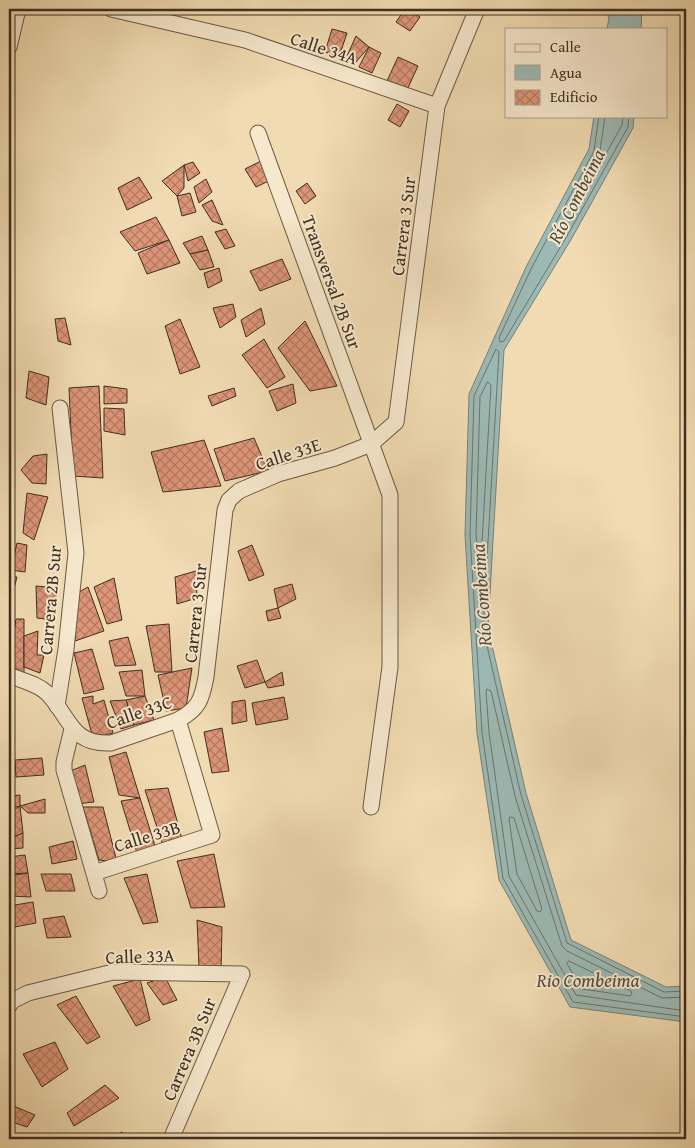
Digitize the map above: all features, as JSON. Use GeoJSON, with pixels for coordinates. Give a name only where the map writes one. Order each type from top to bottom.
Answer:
{"type":"FeatureCollection","features":[{"type":"Feature","properties":{"kind":"street"},"geometry":{"type":"LineString","coordinates":[[9,47],[18,9]]}},
{"type":"Feature","properties":{"kind":"street","name":"Calle 34A"},"geometry":{"type":"LineString","coordinates":[[111,9],[245,40],[437,106]]}},
{"type":"Feature","properties":{"kind":"street","name":"Carrera 3 Sur"},"geometry":{"type":"LineString","coordinates":[[371,444],[396,422],[437,106],[477,9]]}},
{"type":"Feature","properties":{"kind":"street","name":"Transversal 2B Sur"},"geometry":{"type":"LineString","coordinates":[[258,133],[390,494],[390,667],[371,807]]}},
{"type":"Feature","properties":{"kind":"street","name":"Carrera 2B Sur"},"geometry":{"type":"LineString","coordinates":[[57,706],[66,649],[76,553],[60,408]]}},
{"type":"Feature","properties":{"kind":"street","name":"Calle 33E"},"geometry":{"type":"LineString","coordinates":[[225,510],[230,500],[239,491],[278,474],[336,458],[371,444]]}},
{"type":"Feature","properties":{"kind":"street","name":"Carrera 3 Sur"},"geometry":{"type":"LineString","coordinates":[[183,717],[198,705],[203,694],[225,510]]}},
{"type":"Feature","properties":{"kind":"street","name":"Calle 33C"},"geometry":{"type":"LineString","coordinates":[[9,675],[36,685],[57,706],[72,729],[88,740],[100,743],[111,743],[183,717]]}},
{"type":"Feature","properties":{"kind":"street","name":"Calle 33B"},"geometry":{"type":"LineString","coordinates":[[94,872],[212,836],[183,717]]}},
{"type":"Feature","properties":{"kind":"street"},"geometry":{"type":"LineString","coordinates":[[72,729],[64,762],[64,770],[99,891]]}},
{"type":"Feature","properties":{"kind":"street","name":"Calle 33A"},"geometry":{"type":"LineString","coordinates":[[11,1004],[28,993],[112,972],[242,974]]}},
{"type":"Feature","properties":{"kind":"street","name":"Carrera 3B Sur"},"geometry":{"type":"LineString","coordinates":[[171,1139],[242,974]]}},
{"type":"Feature","properties":{"kind":"water"},"geometry":{"type":"Polygon","coordinates":[[[605,9],[642,9],[641,28],[607,28],[609,18],[605,9]]]}},
{"type":"Feature","properties":{"kind":"water","name":"Rio Combeima"},"geometry":{"type":"Polygon","coordinates":[[[594,118],[634,118],[633,128],[572,238],[504,350],[488,628],[526,793],[571,940],[666,987],[686,986],[686,1022],[570,1007],[499,880],[477,733],[465,535],[469,394],[526,267],[589,149],[594,118]]]}},
{"type":"Feature","properties":{"kind":"building"},"geometry":{"type":"Polygon","coordinates":[[[405,9],[420,17],[410,31],[396,22],[405,9]]]}},
{"type":"Feature","properties":{"kind":"building"},"geometry":{"type":"Polygon","coordinates":[[[332,29],[347,33],[339,57],[325,52],[332,29]]]}},
{"type":"Feature","properties":{"kind":"building"},"geometry":{"type":"Polygon","coordinates":[[[356,36],[369,47],[355,63],[347,56],[356,36]]]}},
{"type":"Feature","properties":{"kind":"building"},"geometry":{"type":"Polygon","coordinates":[[[369,47],[381,53],[372,73],[359,67],[369,47]]]}},
{"type":"Feature","properties":{"kind":"building"},"geometry":{"type":"Polygon","coordinates":[[[398,57],[418,66],[407,90],[387,81],[398,57]]]}},
{"type":"Feature","properties":{"kind":"building"},"geometry":{"type":"Polygon","coordinates":[[[397,104],[409,111],[400,127],[388,120],[397,104]]]}},
{"type":"Feature","properties":{"kind":"building"},"geometry":{"type":"Polygon","coordinates":[[[263,160],[273,179],[256,187],[245,169],[263,160]]]}},
{"type":"Feature","properties":{"kind":"building"},"geometry":{"type":"Polygon","coordinates":[[[193,162],[200,173],[188,181],[184,165],[193,162]]]}},
{"type":"Feature","properties":{"kind":"building"},"geometry":{"type":"Polygon","coordinates":[[[184,165],[184,188],[177,196],[162,181],[184,165]]]}},
{"type":"Feature","properties":{"kind":"building"},"geometry":{"type":"Polygon","coordinates":[[[139,177],[152,198],[127,210],[118,188],[139,177]]]}},
{"type":"Feature","properties":{"kind":"building"},"geometry":{"type":"Polygon","coordinates":[[[206,179],[212,192],[199,203],[194,187],[206,179]]]}},
{"type":"Feature","properties":{"kind":"building"},"geometry":{"type":"Polygon","coordinates":[[[307,183],[316,196],[305,204],[296,191],[307,183]]]}},
{"type":"Feature","properties":{"kind":"building"},"geometry":{"type":"Polygon","coordinates":[[[190,193],[196,212],[182,216],[177,196],[190,193]]]}},
{"type":"Feature","properties":{"kind":"building"},"geometry":{"type":"Polygon","coordinates":[[[212,200],[223,225],[212,221],[202,205],[212,200]]]}},
{"type":"Feature","properties":{"kind":"building"},"geometry":{"type":"Polygon","coordinates":[[[156,217],[169,240],[135,251],[120,232],[156,217]]]}},
{"type":"Feature","properties":{"kind":"building"},"geometry":{"type":"Polygon","coordinates":[[[226,229],[235,246],[225,249],[215,232],[226,229]]]}},
{"type":"Feature","properties":{"kind":"building"},"geometry":{"type":"Polygon","coordinates":[[[202,236],[208,250],[190,254],[183,243],[202,236]]]}},
{"type":"Feature","properties":{"kind":"building"},"geometry":{"type":"Polygon","coordinates":[[[169,240],[180,263],[147,274],[138,253],[169,240]]]}},
{"type":"Feature","properties":{"kind":"building"},"geometry":{"type":"Polygon","coordinates":[[[208,250],[214,267],[200,270],[190,254],[208,250]]]}},
{"type":"Feature","properties":{"kind":"building"},"geometry":{"type":"Polygon","coordinates":[[[282,259],[291,279],[260,291],[250,271],[282,259]]]}},
{"type":"Feature","properties":{"kind":"building"},"geometry":{"type":"Polygon","coordinates":[[[219,268],[222,281],[208,288],[204,273],[219,268]]]}},
{"type":"Feature","properties":{"kind":"building"},"geometry":{"type":"Polygon","coordinates":[[[233,304],[236,317],[220,328],[213,308],[233,304]]]}},
{"type":"Feature","properties":{"kind":"building"},"geometry":{"type":"Polygon","coordinates":[[[261,308],[265,324],[246,337],[241,320],[261,308]]]}},
{"type":"Feature","properties":{"kind":"building"},"geometry":{"type":"Polygon","coordinates":[[[65,318],[71,345],[58,341],[55,319],[65,318]]]}},
{"type":"Feature","properties":{"kind":"building"},"geometry":{"type":"Polygon","coordinates":[[[180,319],[200,367],[180,374],[165,326],[180,319]]]}},
{"type":"Feature","properties":{"kind":"building"},"geometry":{"type":"Polygon","coordinates":[[[305,321],[337,386],[310,391],[278,348],[305,321]]]}},
{"type":"Feature","properties":{"kind":"building"},"geometry":{"type":"Polygon","coordinates":[[[264,339],[285,377],[267,388],[242,355],[264,339]]]}},
{"type":"Feature","properties":{"kind":"building"},"geometry":{"type":"Polygon","coordinates":[[[29,371],[49,377],[46,405],[26,398],[29,371]]]}},
{"type":"Feature","properties":{"kind":"building"},"geometry":{"type":"Polygon","coordinates":[[[293,384],[296,403],[277,411],[269,391],[293,384]]]}},
{"type":"Feature","properties":{"kind":"building"},"geometry":{"type":"Polygon","coordinates":[[[99,386],[103,478],[73,476],[69,388],[99,386]]]}},
{"type":"Feature","properties":{"kind":"building"},"geometry":{"type":"Polygon","coordinates":[[[104,386],[127,389],[127,403],[104,404],[104,386]]]}},
{"type":"Feature","properties":{"kind":"building"},"geometry":{"type":"Polygon","coordinates":[[[234,388],[236,396],[212,406],[208,396],[234,388]]]}},
{"type":"Feature","properties":{"kind":"building"},"geometry":{"type":"Polygon","coordinates":[[[104,408],[124,409],[125,435],[104,431],[104,408]]]}},
{"type":"Feature","properties":{"kind":"building"},"geometry":{"type":"Polygon","coordinates":[[[254,438],[268,471],[225,481],[214,449],[254,438]]]}},
{"type":"Feature","properties":{"kind":"building"},"geometry":{"type":"Polygon","coordinates":[[[204,440],[221,486],[163,492],[151,452],[204,440]]]}},
{"type":"Feature","properties":{"kind":"building"},"geometry":{"type":"Polygon","coordinates":[[[47,454],[46,484],[32,483],[21,470],[33,456],[47,454]]]}},
{"type":"Feature","properties":{"kind":"building"},"geometry":{"type":"Polygon","coordinates":[[[9,467],[12,467],[9,489],[9,467]]]}},
{"type":"Feature","properties":{"kind":"building"},"geometry":{"type":"Polygon","coordinates":[[[27,493],[48,497],[34,540],[23,533],[27,493]]]}},
{"type":"Feature","properties":{"kind":"building"},"geometry":{"type":"Polygon","coordinates":[[[17,543],[27,545],[25,572],[11,570],[17,543]]]}},
{"type":"Feature","properties":{"kind":"building"},"geometry":{"type":"Polygon","coordinates":[[[252,545],[264,575],[249,581],[238,551],[252,545]]]}},
{"type":"Feature","properties":{"kind":"building"},"geometry":{"type":"Polygon","coordinates":[[[196,571],[197,598],[177,604],[175,577],[196,571]]]}},
{"type":"Feature","properties":{"kind":"building"},"geometry":{"type":"Polygon","coordinates":[[[9,576],[17,577],[9,608],[9,576]]]}},
{"type":"Feature","properties":{"kind":"building"},"geometry":{"type":"Polygon","coordinates":[[[114,578],[122,620],[107,624],[94,587],[114,578]]]}},
{"type":"Feature","properties":{"kind":"building"},"geometry":{"type":"Polygon","coordinates":[[[292,584],[296,599],[278,608],[274,589],[292,584]]]}},
{"type":"Feature","properties":{"kind":"building"},"geometry":{"type":"Polygon","coordinates":[[[36,586],[57,588],[53,620],[37,618],[36,586]]]}},
{"type":"Feature","properties":{"kind":"building"},"geometry":{"type":"Polygon","coordinates":[[[88,587],[104,631],[75,641],[77,593],[88,587]]]}},
{"type":"Feature","properties":{"kind":"building"},"geometry":{"type":"Polygon","coordinates":[[[278,608],[281,618],[268,621],[266,611],[278,608]]]}},
{"type":"Feature","properties":{"kind":"building"},"geometry":{"type":"Polygon","coordinates":[[[16,619],[24,619],[24,673],[9,665],[16,619]]]}},
{"type":"Feature","properties":{"kind":"building"},"geometry":{"type":"Polygon","coordinates":[[[169,624],[172,672],[155,672],[146,626],[169,624]]]}},
{"type":"Feature","properties":{"kind":"building"},"geometry":{"type":"Polygon","coordinates":[[[38,631],[37,655],[44,655],[40,673],[24,667],[24,636],[38,631]]]}},
{"type":"Feature","properties":{"kind":"building"},"geometry":{"type":"Polygon","coordinates":[[[128,637],[136,665],[115,666],[109,641],[128,637]]]}},
{"type":"Feature","properties":{"kind":"building"},"geometry":{"type":"Polygon","coordinates":[[[92,649],[104,689],[84,694],[74,653],[92,649]]]}},
{"type":"Feature","properties":{"kind":"building"},"geometry":{"type":"Polygon","coordinates":[[[257,660],[265,682],[245,688],[237,666],[257,660]]]}},
{"type":"Feature","properties":{"kind":"building"},"geometry":{"type":"Polygon","coordinates":[[[192,668],[186,708],[166,711],[158,675],[192,668]]]}},
{"type":"Feature","properties":{"kind":"building"},"geometry":{"type":"Polygon","coordinates":[[[142,670],[145,696],[126,696],[119,672],[142,670]]]}},
{"type":"Feature","properties":{"kind":"building"},"geometry":{"type":"Polygon","coordinates":[[[282,672],[284,685],[268,688],[265,682],[282,672]]]}},
{"type":"Feature","properties":{"kind":"building"},"geometry":{"type":"Polygon","coordinates":[[[93,696],[93,704],[104,700],[113,733],[93,738],[82,698],[93,696]]]}},
{"type":"Feature","properties":{"kind":"building"},"geometry":{"type":"Polygon","coordinates":[[[145,696],[154,720],[134,725],[126,700],[145,696]]]}},
{"type":"Feature","properties":{"kind":"building"},"geometry":{"type":"Polygon","coordinates":[[[284,697],[288,719],[256,725],[252,703],[284,697]]]}},
{"type":"Feature","properties":{"kind":"building"},"geometry":{"type":"Polygon","coordinates":[[[126,700],[134,725],[121,729],[110,701],[126,700]]]}},
{"type":"Feature","properties":{"kind":"building"},"geometry":{"type":"Polygon","coordinates":[[[245,700],[247,721],[232,724],[232,702],[245,700]]]}},
{"type":"Feature","properties":{"kind":"building"},"geometry":{"type":"Polygon","coordinates":[[[222,728],[229,771],[212,773],[204,732],[222,728]]]}},
{"type":"Feature","properties":{"kind":"building"},"geometry":{"type":"Polygon","coordinates":[[[126,752],[140,798],[119,795],[109,757],[126,752]]]}},
{"type":"Feature","properties":{"kind":"building"},"geometry":{"type":"Polygon","coordinates":[[[42,758],[44,775],[16,777],[15,760],[42,758]]]}},
{"type":"Feature","properties":{"kind":"building"},"geometry":{"type":"Polygon","coordinates":[[[85,765],[94,802],[76,804],[68,772],[85,765]]]}},
{"type":"Feature","properties":{"kind":"building"},"geometry":{"type":"Polygon","coordinates":[[[168,788],[182,839],[162,843],[145,790],[168,788]]]}},
{"type":"Feature","properties":{"kind":"building"},"geometry":{"type":"Polygon","coordinates":[[[20,795],[20,806],[9,809],[9,796],[20,795]]]}},
{"type":"Feature","properties":{"kind":"building"},"geometry":{"type":"Polygon","coordinates":[[[140,798],[156,849],[137,853],[121,801],[140,798]]]}},
{"type":"Feature","properties":{"kind":"building"},"geometry":{"type":"Polygon","coordinates":[[[45,799],[45,813],[28,813],[20,806],[45,799]]]}},
{"type":"Feature","properties":{"kind":"building"},"geometry":{"type":"Polygon","coordinates":[[[20,806],[23,833],[9,839],[9,813],[20,806]]]}},
{"type":"Feature","properties":{"kind":"building"},"geometry":{"type":"Polygon","coordinates":[[[83,807],[103,807],[117,862],[99,860],[83,807]]]}},
{"type":"Feature","properties":{"kind":"building"},"geometry":{"type":"Polygon","coordinates":[[[23,833],[23,848],[9,849],[9,839],[23,833]]]}},
{"type":"Feature","properties":{"kind":"building"},"geometry":{"type":"Polygon","coordinates":[[[73,841],[77,859],[52,864],[49,847],[73,841]]]}},
{"type":"Feature","properties":{"kind":"building"},"geometry":{"type":"Polygon","coordinates":[[[214,854],[225,907],[191,908],[177,861],[214,854]]]}},
{"type":"Feature","properties":{"kind":"building"},"geometry":{"type":"Polygon","coordinates":[[[25,855],[28,873],[9,874],[9,857],[25,855]]]}},
{"type":"Feature","properties":{"kind":"building"},"geometry":{"type":"Polygon","coordinates":[[[28,873],[31,897],[9,896],[9,876],[28,873]]]}},
{"type":"Feature","properties":{"kind":"building"},"geometry":{"type":"Polygon","coordinates":[[[41,874],[71,874],[75,891],[46,891],[41,874]]]}},
{"type":"Feature","properties":{"kind":"building"},"geometry":{"type":"Polygon","coordinates":[[[147,874],[158,922],[143,924],[124,878],[147,874]]]}},
{"type":"Feature","properties":{"kind":"building"},"geometry":{"type":"Polygon","coordinates":[[[33,902],[36,923],[9,928],[9,906],[33,902]]]}},
{"type":"Feature","properties":{"kind":"building"},"geometry":{"type":"Polygon","coordinates":[[[64,916],[71,937],[47,938],[43,919],[64,916]]]}},
{"type":"Feature","properties":{"kind":"building"},"geometry":{"type":"Polygon","coordinates":[[[197,920],[222,927],[221,973],[199,967],[197,920]]]}},
{"type":"Feature","properties":{"kind":"building"},"geometry":{"type":"Polygon","coordinates":[[[165,977],[177,1000],[163,1005],[147,983],[165,977]]]}},
{"type":"Feature","properties":{"kind":"building"},"geometry":{"type":"Polygon","coordinates":[[[140,979],[150,1020],[136,1026],[113,986],[140,979]]]}},
{"type":"Feature","properties":{"kind":"building"},"geometry":{"type":"Polygon","coordinates":[[[76,996],[100,1037],[87,1044],[57,1005],[76,996]]]}},
{"type":"Feature","properties":{"kind":"building"},"geometry":{"type":"Polygon","coordinates":[[[55,1042],[68,1069],[42,1087],[23,1054],[55,1042]]]}},
{"type":"Feature","properties":{"kind":"building"},"geometry":{"type":"Polygon","coordinates":[[[105,1085],[119,1098],[74,1126],[67,1113],[105,1085]]]}},
{"type":"Feature","properties":{"kind":"building"},"geometry":{"type":"Polygon","coordinates":[[[9,1104],[35,1115],[27,1127],[9,1121],[9,1104]]]}},
{"type":"Feature","properties":{"kind":"building"},"geometry":{"type":"Polygon","coordinates":[[[122,1132],[126,1139],[111,1139],[122,1132]]]}},
{"type":"Feature","properties":{"kind":"water label","name":"Río Combeima"},"geometry":{"type":"Point","coordinates":[576,196]}},
{"type":"Feature","properties":{"kind":"water label","name":"Río Combeima"},"geometry":{"type":"Point","coordinates":[481,595]}}]}
